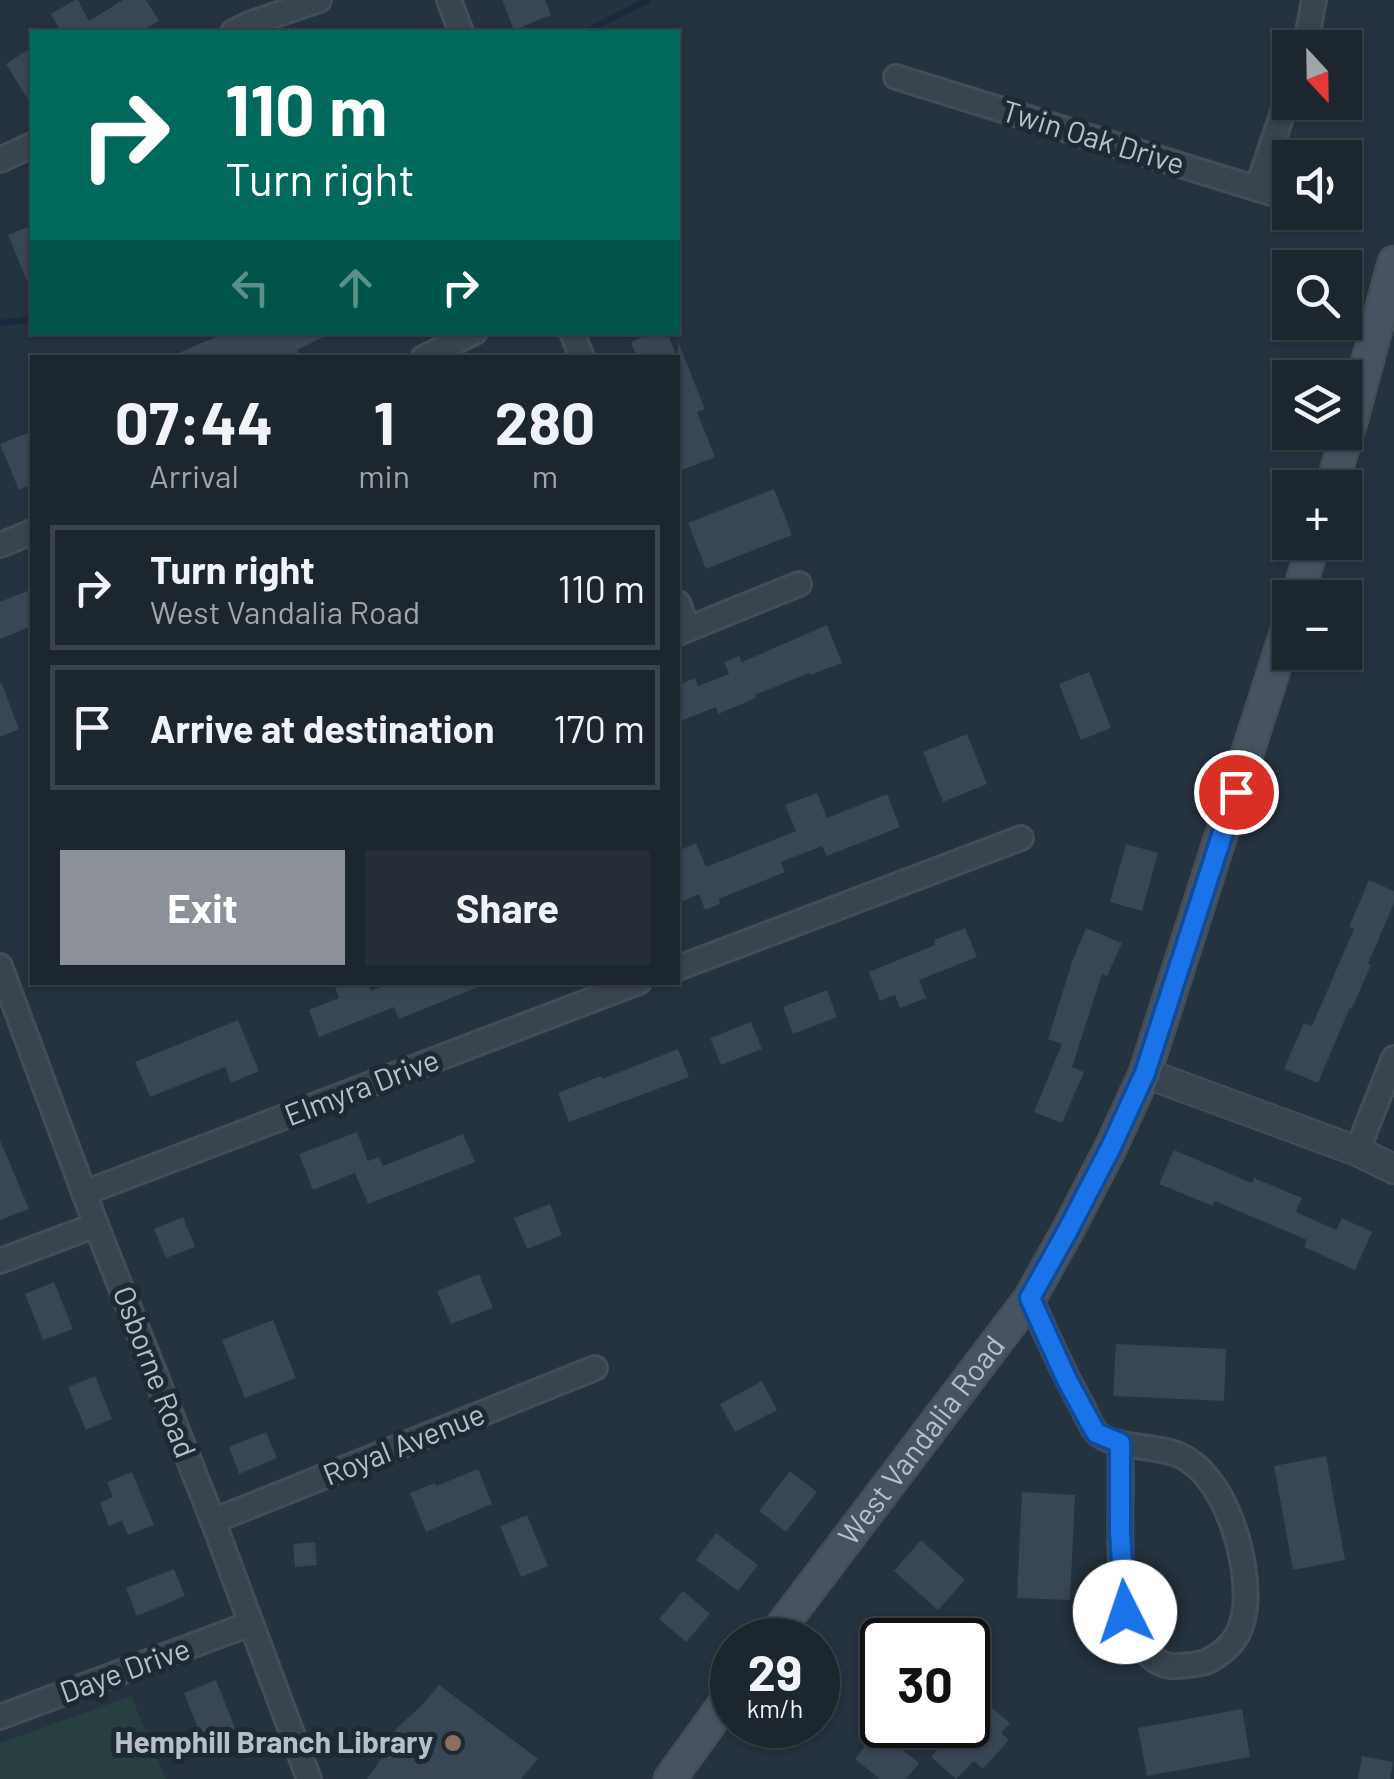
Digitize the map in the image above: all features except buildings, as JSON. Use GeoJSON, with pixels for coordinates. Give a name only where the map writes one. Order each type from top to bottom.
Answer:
{"type":"FeatureCollection","features":[{"type":"Feature","properties":{"kind":"main road"},"geometry":{"type":"LineString","coordinates":[[1336,470],[1394,262]]}},
{"type":"Feature","properties":{"kind":"main road","name":"West Vandalia Road"},"geometry":{"type":"LineString","coordinates":[[788,1618],[1030,1298],[1077,1214],[1145,1073],[1274,670]]}},
{"type":"Feature","properties":{"kind":"main road"},"geometry":{"type":"LineString","coordinates":[[670,1779],[710,1724]]}},
{"type":"Feature","properties":{"kind":"street"},"geometry":{"type":"LineString","coordinates":[[237,30],[320,0]]}},
{"type":"Feature","properties":{"kind":"street"},"geometry":{"type":"LineString","coordinates":[[449,0],[460,30]]}},
{"type":"Feature","properties":{"kind":"street"},"geometry":{"type":"LineString","coordinates":[[1308,30],[1314,0]]}},
{"type":"Feature","properties":{"kind":"street","name":"Twin Oak Drive"},"geometry":{"type":"LineString","coordinates":[[896,77],[1272,194]]}},
{"type":"Feature","properties":{"kind":"street"},"geometry":{"type":"LineString","coordinates":[[1257,189],[1280,120]]}},
{"type":"Feature","properties":{"kind":"street"},"geometry":{"type":"LineString","coordinates":[[0,160],[30,146]]}},
{"type":"Feature","properties":{"kind":"street"},"geometry":{"type":"LineString","coordinates":[[429,355],[469,335]]}},
{"type":"Feature","properties":{"kind":"street"},"geometry":{"type":"LineString","coordinates":[[0,545],[30,533]]}},
{"type":"Feature","properties":{"kind":"street"},"geometry":{"type":"LineString","coordinates":[[683,631],[800,584]]}},
{"type":"Feature","properties":{"kind":"street"},"geometry":{"type":"LineString","coordinates":[[680,967],[1021,838]]}},
{"type":"Feature","properties":{"kind":"street","name":"Osborne Road"},"geometry":{"type":"LineString","coordinates":[[0,966],[309,1779]]}},
{"type":"Feature","properties":{"kind":"street","name":"Elmyra Drive"},"geometry":{"type":"LineString","coordinates":[[84,1193],[631,985]]}},
{"type":"Feature","properties":{"kind":"street"},"geometry":{"type":"LineString","coordinates":[[1358,1151],[1394,1058]]}},
{"type":"Feature","properties":{"kind":"street"},"geometry":{"type":"LineString","coordinates":[[1145,1073],[1358,1151],[1394,1169]]}},
{"type":"Feature","properties":{"kind":"street"},"geometry":{"type":"LineString","coordinates":[[0,1260],[96,1225]]}},
{"type":"Feature","properties":{"kind":"street"},"geometry":{"type":"LineString","coordinates":[[1030,1298],[1096,1433],[1120,1443],[1150,1446],[1182,1456],[1206,1474],[1220,1498],[1235,1533],[1246,1594],[1243,1624],[1230,1647],[1204,1663],[1169,1667],[1148,1656],[1125,1612],[1120,1443]]}},
{"type":"Feature","properties":{"kind":"street","name":"Royal Avenue"},"geometry":{"type":"LineString","coordinates":[[213,1521],[595,1368]]}},
{"type":"Feature","properties":{"kind":"street","name":"Daye Drive"},"geometry":{"type":"LineString","coordinates":[[0,1717],[250,1624]]}},
{"type":"Feature","properties":{"kind":"green space"},"geometry":{"type":"Polygon","coordinates":[[[131,1696],[166,1779],[0,1779],[0,1743],[131,1696]]]}},
{"type":"Feature","properties":{"kind":"waterway"},"geometry":{"type":"LineString","coordinates":[[589,30],[648,0]]}},
{"type":"Feature","properties":{"kind":"waterway"},"geometry":{"type":"LineString","coordinates":[[0,323],[30,319]]}},
{"type":"Feature","properties":{"kind":"place","name":"Hemphill Branch Library"},"geometry":{"type":"Point","coordinates":[453,1743]}},
{"type":"Feature","properties":{"kind":"route"},"geometry":{"type":"LineString","coordinates":[[1125,1612],[1120,1443],[1096,1433],[1030,1298],[1111,1147],[1145,1073],[1236,792]]}}]}
